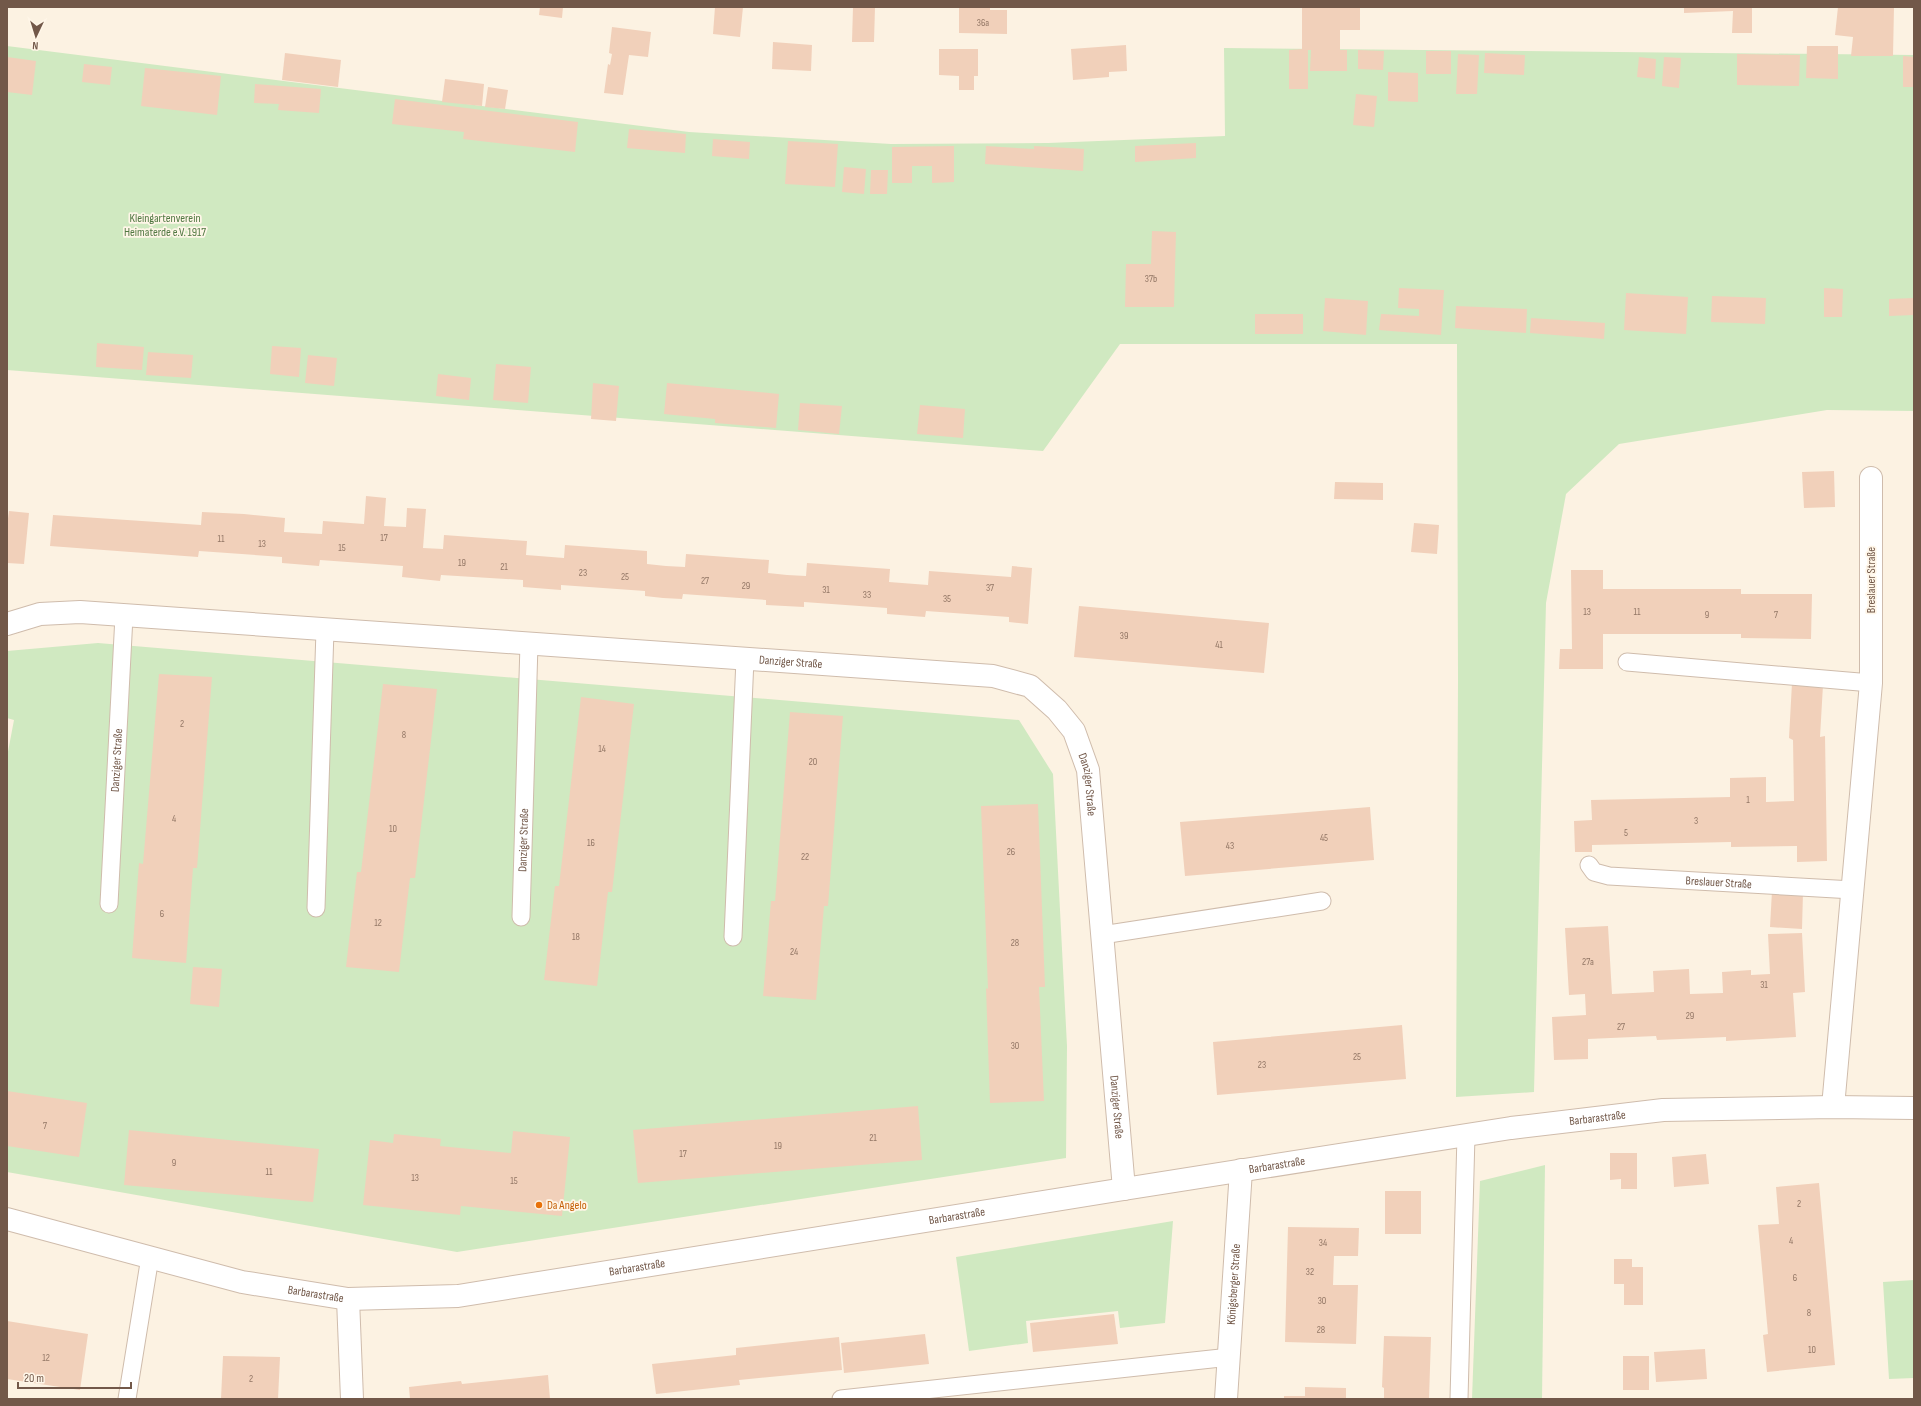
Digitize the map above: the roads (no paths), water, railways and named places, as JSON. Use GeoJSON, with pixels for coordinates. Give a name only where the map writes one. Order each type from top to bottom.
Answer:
{"type":"FeatureCollection","features":[{"type":"Feature","properties":{"kind":"street","name":"Breslauer Straße"},"geometry":{"type":"LineString","coordinates":[[1833,1107],[1871,683],[1871,478]]}},
{"type":"Feature","properties":{"kind":"street","name":"Danziger Straße"},"geometry":{"type":"LineString","coordinates":[[7,624],[40,614],[80,612],[993,676],[1030,686],[1057,710],[1074,731],[1088,770],[1124,1189]]}},
{"type":"Feature","properties":{"kind":"street","name":"Barbarastraße"},"geometry":{"type":"LineString","coordinates":[[7,1219],[242,1282],[348,1299],[458,1296],[1466,1135],[1663,1110],[1833,1107],[1914,1108]]}},
{"type":"Feature","properties":{"kind":"street","name":"Königsberger Straße"},"geometry":{"type":"LineString","coordinates":[[1226,1399],[1230,1357],[1241,1170]]}},
{"type":"Feature","properties":{"kind":"street"},"geometry":{"type":"LineString","coordinates":[[348,1299],[352,1399]]}},
{"type":"Feature","properties":{"kind":"lane","name":"Danziger Straße"},"geometry":{"type":"LineString","coordinates":[[109,904],[124,616]]}},
{"type":"Feature","properties":{"kind":"lane"},"geometry":{"type":"LineString","coordinates":[[316,908],[326,630]]}},
{"type":"Feature","properties":{"kind":"lane","name":"Danziger Straße"},"geometry":{"type":"LineString","coordinates":[[521,917],[529,644]]}},
{"type":"Feature","properties":{"kind":"lane","name":"Danziger Straße"},"geometry":{"type":"LineString","coordinates":[[733,937],[745,659]]}},
{"type":"Feature","properties":{"kind":"lane"},"geometry":{"type":"LineString","coordinates":[[1627,662],[1871,683]]}},
{"type":"Feature","properties":{"kind":"lane","name":"Breslauer Straße"},"geometry":{"type":"LineString","coordinates":[[1589,865],[1594,872],[1609,876],[1853,890]]}},
{"type":"Feature","properties":{"kind":"lane"},"geometry":{"type":"LineString","coordinates":[[1102,935],[1322,901]]}},
{"type":"Feature","properties":{"kind":"lane"},"geometry":{"type":"LineString","coordinates":[[1459,1399],[1466,1135]]}},
{"type":"Feature","properties":{"kind":"lane"},"geometry":{"type":"LineString","coordinates":[[127,1399],[150,1257]]}},
{"type":"Feature","properties":{"kind":"lane"},"geometry":{"type":"LineString","coordinates":[[841,1399],[1230,1357]]}},
{"type":"Feature","properties":{"kind":"place","name":"Da Angelo"},"geometry":{"type":"Point","coordinates":[539,1205]}},
{"type":"Feature","properties":{"kind":"park label","name":"Kleingartenverein Heimaterde e.V. 1917"},"geometry":{"type":"Point","coordinates":[165,225]}}]}
